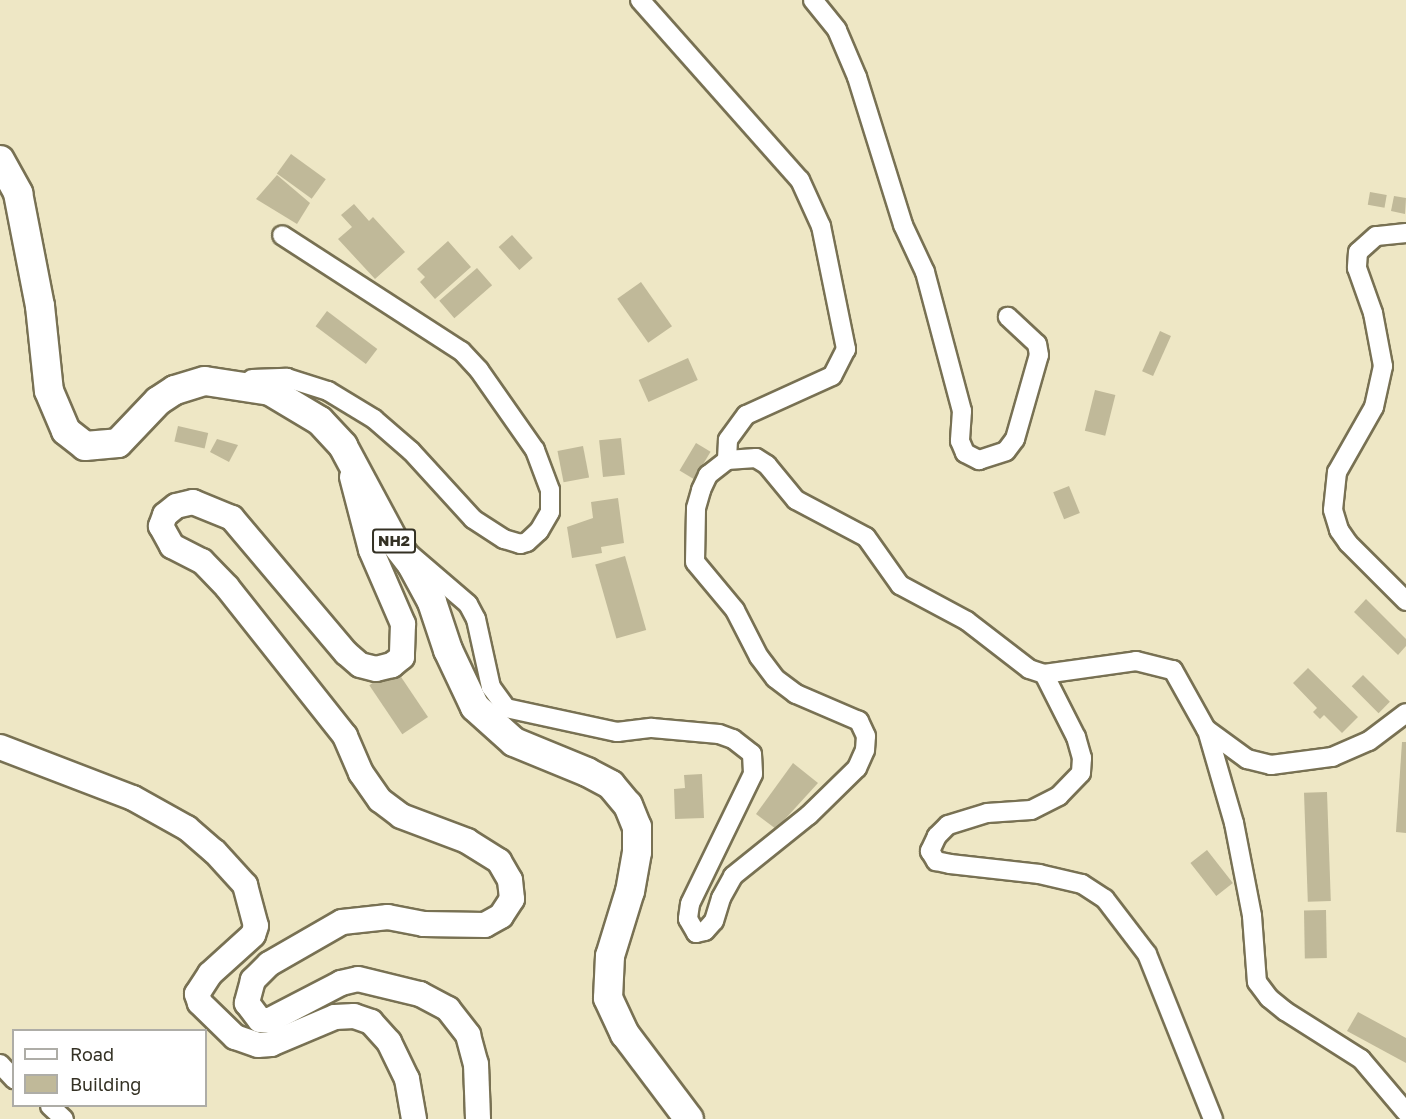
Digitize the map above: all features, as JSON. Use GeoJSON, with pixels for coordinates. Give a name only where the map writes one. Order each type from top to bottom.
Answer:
{"type":"FeatureCollection","features":[{"type":"Feature","properties":{"kind":"highway","name":"NH2"},"geometry":{"type":"LineString","coordinates":[[0,160],[18,193],[40,306],[49,391],[66,431],[85,446],[118,442],[158,401],[175,390],[205,381],[226,382],[270,391],[292,402],[320,421],[343,446],[395,543],[432,602],[448,650],[475,707],[514,742],[587,772],[611,785],[628,805],[637,827],[637,852],[630,891],[610,956],[608,998],[625,1034],[689,1119]]}},
{"type":"Feature","properties":{"kind":"main road"},"geometry":{"type":"LineString","coordinates":[[343,446],[371,550],[403,624],[402,657],[392,665],[376,669],[360,665],[346,653],[232,518],[211,507],[193,502],[176,507],[165,515],[161,526],[164,538],[202,561],[227,587],[345,736],[361,773],[380,800],[401,816],[467,842],[499,861],[510,880],[512,899],[501,916],[485,925],[424,924],[388,917],[342,922],[269,964],[253,980],[247,1003],[260,1020],[270,1020],[341,983],[358,979],[420,994],[448,1009],[468,1035],[476,1064],[478,1119]]}},
{"type":"Feature","properties":{"kind":"main road"},"geometry":{"type":"LineString","coordinates":[[0,747],[133,798],[187,828],[215,852],[245,885],[256,926],[253,936],[210,974],[197,994],[200,1003],[236,1037],[258,1045],[271,1044],[335,1017],[354,1016],[370,1022],[388,1042],[407,1079],[414,1119]]}},
{"type":"Feature","properties":{"kind":"street"},"geometry":{"type":"LineString","coordinates":[[640,0],[800,180],[821,226],[846,349],[832,376],[746,416],[728,440],[727,460]]}},
{"type":"Feature","properties":{"kind":"street"},"geometry":{"type":"LineString","coordinates":[[813,0],[837,30],[857,77],[903,225],[925,272],[962,411],[960,441],[965,453],[979,460],[1006,451],[1015,439],[1039,355],[1037,344],[1008,317]]}},
{"type":"Feature","properties":{"kind":"street"},"geometry":{"type":"LineString","coordinates":[[1406,232],[1376,236],[1358,252],[1357,268],[1373,313],[1383,366],[1374,407],[1337,472],[1333,510],[1339,530],[1348,543],[1406,601]]}},
{"type":"Feature","properties":{"kind":"street"},"geometry":{"type":"LineString","coordinates":[[226,382],[287,378],[328,391],[397,436],[474,519],[504,539],[519,544],[527,542],[539,531],[550,512],[550,490],[535,450],[479,370],[460,351],[282,235]]}},
{"type":"Feature","properties":{"kind":"street"},"geometry":{"type":"LineString","coordinates":[[395,543],[433,570],[468,604],[476,619],[490,687],[506,708],[617,732],[652,728],[719,734],[734,739],[752,754],[753,774],[690,904],[690,928],[696,933],[705,931],[714,921],[721,898],[733,876],[809,815],[857,768],[865,750],[866,736],[859,722],[796,694],[775,678],[759,657],[735,610],[695,562],[696,508],[701,490],[708,475],[727,460],[756,458],[767,465],[796,500],[866,537],[900,585],[967,621],[1029,669],[1044,674],[1136,661],[1157,664],[1173,670],[1206,729],[1234,823],[1252,916],[1257,982],[1286,1011],[1361,1059],[1406,1112]]}},
{"type":"Feature","properties":{"kind":"street"},"geometry":{"type":"LineString","coordinates":[[1044,674],[1076,736],[1082,758],[1081,773],[1059,796],[1031,810],[987,813],[948,825],[937,836],[930,852],[936,861],[950,864],[1039,874],[1082,884],[1106,899],[1147,954],[1213,1119]]}},
{"type":"Feature","properties":{"kind":"street"},"geometry":{"type":"LineString","coordinates":[[1206,729],[1247,759],[1271,765],[1297,764],[1332,757],[1369,741],[1406,713]]}},
{"type":"Feature","properties":{"kind":"street"},"geometry":{"type":"LineString","coordinates":[[0,1064],[12,1077]]}},
{"type":"Feature","properties":{"kind":"street"},"geometry":{"type":"LineString","coordinates":[[51,1107],[64,1119]]}},
{"type":"Feature","properties":{"kind":"building"},"geometry":{"type":"Polygon","coordinates":[[[291,154],[326,179],[312,199],[277,173],[291,154]]]}},
{"type":"Feature","properties":{"kind":"building"},"geometry":{"type":"Polygon","coordinates":[[[277,175],[310,203],[297,224],[256,199],[277,175]]]}},
{"type":"Feature","properties":{"kind":"building"},"geometry":{"type":"Polygon","coordinates":[[[1370,192],[1387,195],[1384,208],[1368,205],[1370,192]]]}},
{"type":"Feature","properties":{"kind":"building"},"geometry":{"type":"Polygon","coordinates":[[[1394,196],[1406,198],[1405,214],[1391,211],[1394,196]]]}},
{"type":"Feature","properties":{"kind":"building"},"geometry":{"type":"Polygon","coordinates":[[[354,204],[369,221],[373,217],[405,252],[375,279],[338,239],[352,227],[341,215],[354,204]]]}},
{"type":"Feature","properties":{"kind":"building"},"geometry":{"type":"Polygon","coordinates":[[[512,235],[533,258],[519,270],[499,247],[512,235]]]}},
{"type":"Feature","properties":{"kind":"building"},"geometry":{"type":"Polygon","coordinates":[[[448,241],[471,267],[435,299],[420,282],[425,277],[417,269],[448,241]]]}},
{"type":"Feature","properties":{"kind":"building"},"geometry":{"type":"Polygon","coordinates":[[[477,268],[492,285],[454,318],[439,301],[477,268]]]}},
{"type":"Feature","properties":{"kind":"building"},"geometry":{"type":"Polygon","coordinates":[[[641,282],[672,326],[648,343],[617,299],[641,282]]]}},
{"type":"Feature","properties":{"kind":"building"},"geometry":{"type":"Polygon","coordinates":[[[327,311],[377,349],[366,364],[316,326],[327,311]]]}},
{"type":"Feature","properties":{"kind":"building"},"geometry":{"type":"Polygon","coordinates":[[[1160,331],[1171,336],[1153,376],[1142,371],[1160,331]]]}},
{"type":"Feature","properties":{"kind":"building"},"geometry":{"type":"Polygon","coordinates":[[[688,358],[698,380],[648,402],[639,380],[688,358]]]}},
{"type":"Feature","properties":{"kind":"building"},"geometry":{"type":"Polygon","coordinates":[[[1095,390],[1115,395],[1105,436],[1085,431],[1095,390]]]}},
{"type":"Feature","properties":{"kind":"building"},"geometry":{"type":"Polygon","coordinates":[[[178,426],[208,433],[205,449],[174,442],[178,426]]]}},
{"type":"Feature","properties":{"kind":"building"},"geometry":{"type":"Polygon","coordinates":[[[621,438],[625,475],[603,477],[599,440],[621,438]]]}},
{"type":"Feature","properties":{"kind":"building"},"geometry":{"type":"Polygon","coordinates":[[[217,439],[238,445],[229,462],[210,452],[217,439]]]}},
{"type":"Feature","properties":{"kind":"building"},"geometry":{"type":"Polygon","coordinates":[[[696,443],[711,452],[694,479],[680,470],[696,443]]]}},
{"type":"Feature","properties":{"kind":"building"},"geometry":{"type":"Polygon","coordinates":[[[583,446],[589,477],[564,482],[557,451],[583,446]]]}},
{"type":"Feature","properties":{"kind":"building"},"geometry":{"type":"Polygon","coordinates":[[[1069,486],[1080,513],[1064,519],[1053,492],[1069,486]]]}},
{"type":"Feature","properties":{"kind":"building"},"geometry":{"type":"Polygon","coordinates":[[[618,498],[624,543],[601,547],[602,553],[572,558],[567,527],[593,518],[591,502],[618,498]]]}},
{"type":"Feature","properties":{"kind":"building"},"geometry":{"type":"Polygon","coordinates":[[[625,556],[646,630],[616,639],[595,565],[625,556]]]}},
{"type":"Feature","properties":{"kind":"building"},"geometry":{"type":"Polygon","coordinates":[[[1366,599],[1406,639],[1406,646],[1398,655],[1354,612],[1366,599]]]}},
{"type":"Feature","properties":{"kind":"building"},"geometry":{"type":"Polygon","coordinates":[[[395,668],[428,717],[402,734],[369,685],[395,668]]]}},
{"type":"Feature","properties":{"kind":"building"},"geometry":{"type":"Polygon","coordinates":[[[1308,668],[1358,717],[1342,733],[1324,715],[1320,719],[1313,712],[1317,708],[1293,683],[1308,668]]]}},
{"type":"Feature","properties":{"kind":"building"},"geometry":{"type":"Polygon","coordinates":[[[1363,675],[1390,702],[1379,713],[1352,686],[1363,675]]]}},
{"type":"Feature","properties":{"kind":"building"},"geometry":{"type":"Polygon","coordinates":[[[1402,742],[1406,742],[1406,833],[1396,832],[1402,742]]]}},
{"type":"Feature","properties":{"kind":"building"},"geometry":{"type":"Polygon","coordinates":[[[793,763],[818,783],[776,829],[756,814],[793,763]]]}},
{"type":"Feature","properties":{"kind":"building"},"geometry":{"type":"Polygon","coordinates":[[[702,774],[704,818],[675,819],[674,789],[685,788],[684,775],[702,774]]]}},
{"type":"Feature","properties":{"kind":"building"},"geometry":{"type":"Polygon","coordinates":[[[1327,792],[1331,901],[1308,902],[1304,793],[1327,792]]]}},
{"type":"Feature","properties":{"kind":"building"},"geometry":{"type":"Polygon","coordinates":[[[1207,850],[1233,883],[1216,896],[1190,863],[1207,850]]]}},
{"type":"Feature","properties":{"kind":"building"},"geometry":{"type":"Polygon","coordinates":[[[1304,910],[1326,910],[1327,958],[1305,958],[1304,910]]]}},
{"type":"Feature","properties":{"kind":"building"},"geometry":{"type":"Polygon","coordinates":[[[1358,1012],[1406,1038],[1406,1063],[1347,1031],[1358,1012]]]}}]}
